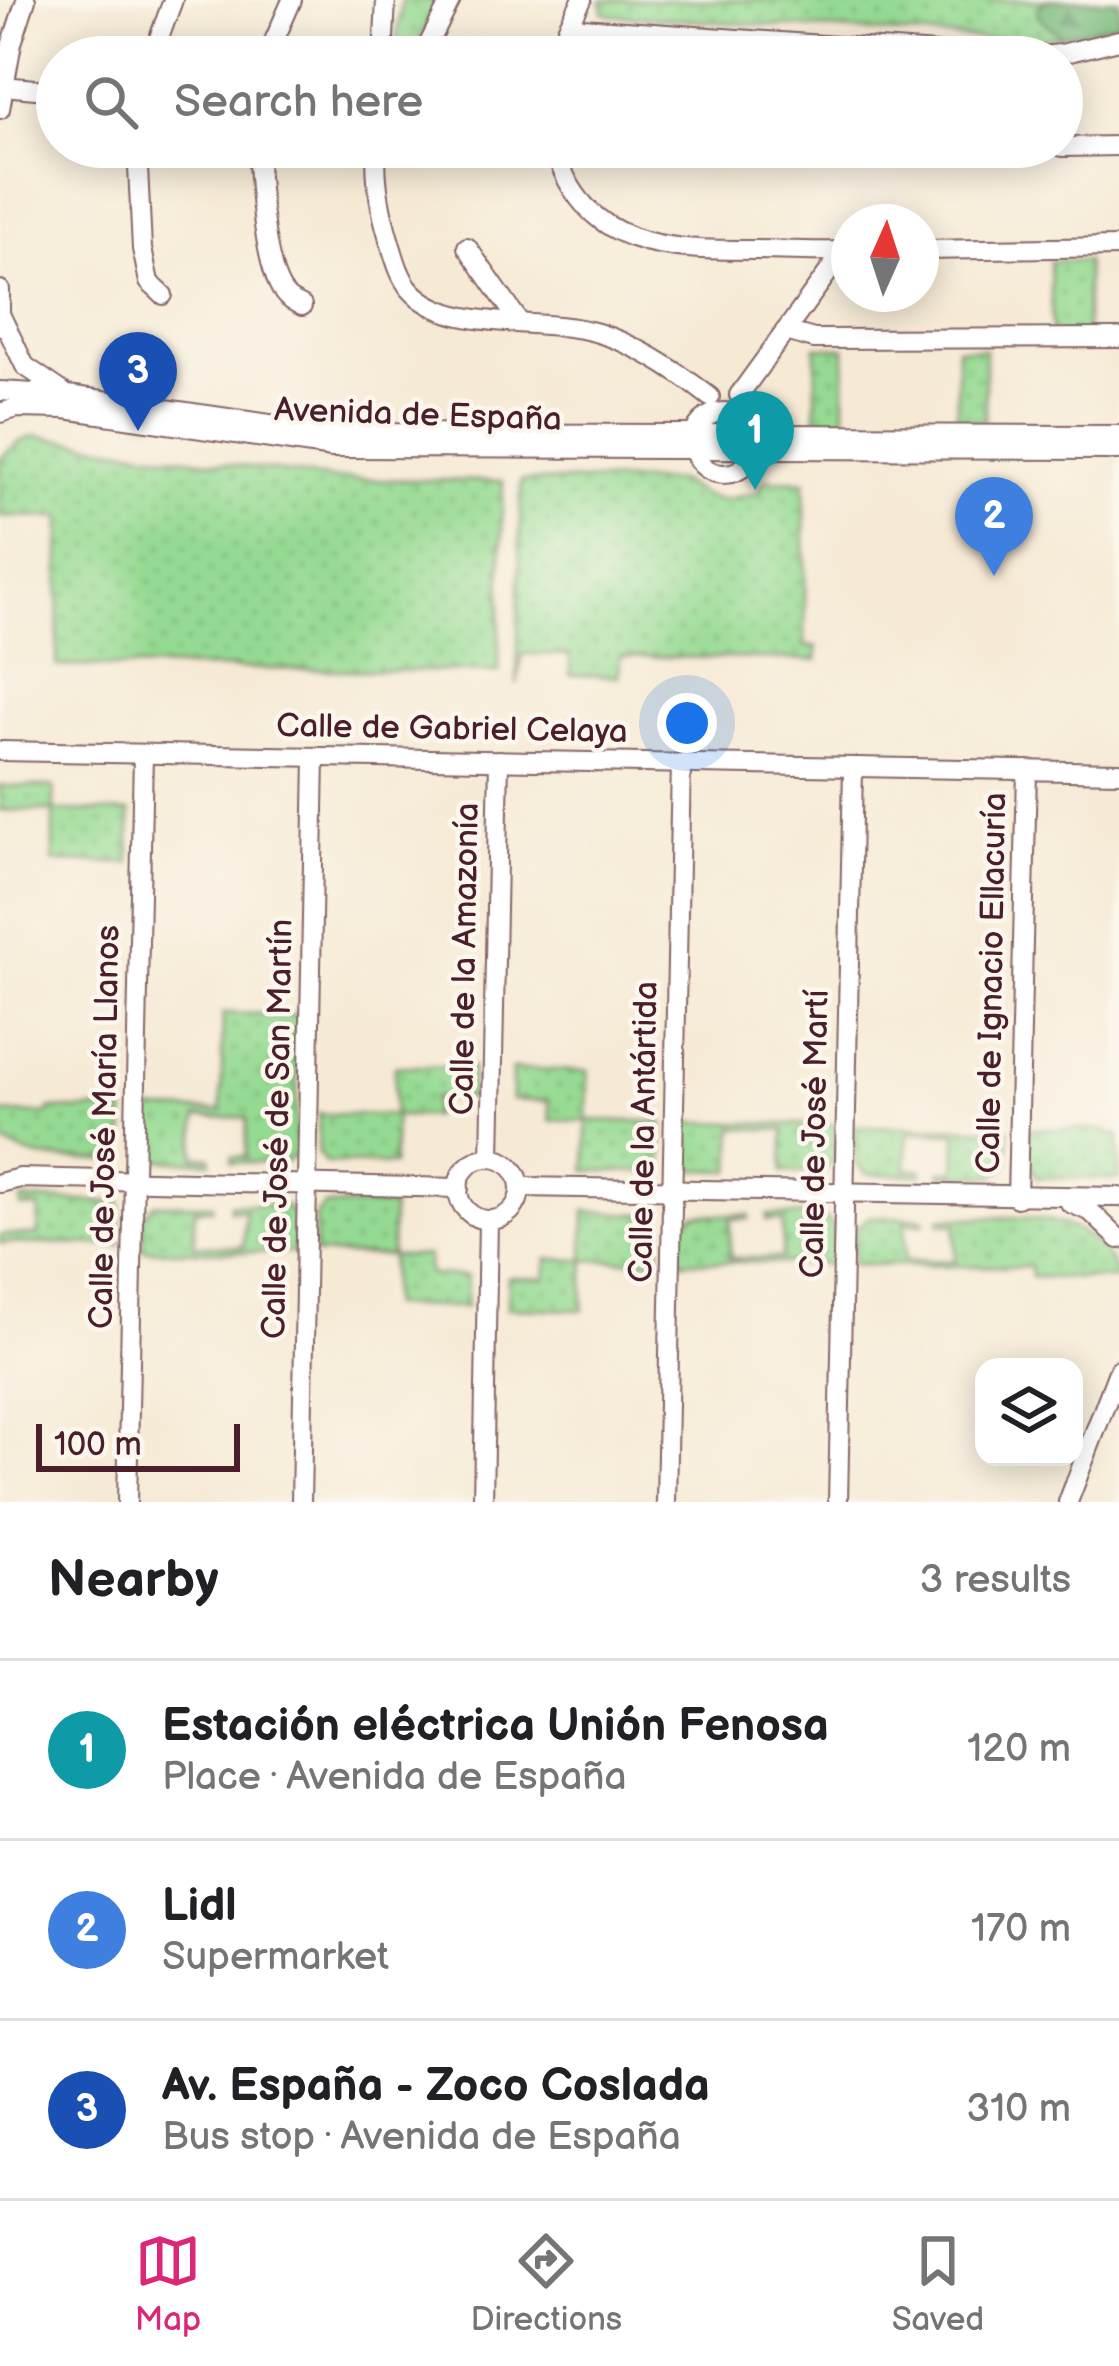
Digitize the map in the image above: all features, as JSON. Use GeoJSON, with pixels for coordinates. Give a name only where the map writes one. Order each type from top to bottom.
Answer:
{"type":"FeatureCollection","features":[{"type":"Feature","properties":{"kind":"street"},"geometry":{"type":"LineString","coordinates":[[0,109],[26,0]]}},
{"type":"Feature","properties":{"kind":"street"},"geometry":{"type":"LineString","coordinates":[[160,36],[173,0]]}},
{"type":"Feature","properties":{"kind":"street"},"geometry":{"type":"LineString","coordinates":[[276,36],[292,0]]}},
{"type":"Feature","properties":{"kind":"street"},"geometry":{"type":"LineString","coordinates":[[384,36],[386,0]]}},
{"type":"Feature","properties":{"kind":"street"},"geometry":{"type":"LineString","coordinates":[[433,36],[452,0]]}},
{"type":"Feature","properties":{"kind":"street"},"geometry":{"type":"LineString","coordinates":[[564,36],[582,0]]}},
{"type":"Feature","properties":{"kind":"street"},"geometry":{"type":"LineString","coordinates":[[568,27],[687,36]]}},
{"type":"Feature","properties":{"kind":"street"},"geometry":{"type":"LineString","coordinates":[[1083,47],[1119,40]]}},
{"type":"Feature","properties":{"kind":"street"},"geometry":{"type":"LineString","coordinates":[[3,86],[36,89]]}},
{"type":"Feature","properties":{"kind":"street"},"geometry":{"type":"LineString","coordinates":[[1083,147],[1119,146]]}},
{"type":"Feature","properties":{"kind":"street"},"geometry":{"type":"LineString","coordinates":[[138,168],[142,249],[149,282],[164,295]]}},
{"type":"Feature","properties":{"kind":"street"},"geometry":{"type":"LineString","coordinates":[[259,168],[266,234],[277,280],[286,296],[302,307]]}},
{"type":"Feature","properties":{"kind":"street"},"geometry":{"type":"LineString","coordinates":[[378,168],[383,217],[412,292],[453,314],[598,333],[669,368],[710,397]]}},
{"type":"Feature","properties":{"kind":"street"},"geometry":{"type":"LineString","coordinates":[[561,168],[591,212],[622,234],[681,250],[831,252]]}},
{"type":"Feature","properties":{"kind":"street"},"geometry":{"type":"LineString","coordinates":[[467,247],[518,320]]}},
{"type":"Feature","properties":{"kind":"street"},"geometry":{"type":"LineString","coordinates":[[939,250],[1119,247]]}},
{"type":"Feature","properties":{"kind":"street"},"geometry":{"type":"LineString","coordinates":[[739,395],[831,271]]}},
{"type":"Feature","properties":{"kind":"street"},"geometry":{"type":"LineString","coordinates":[[0,290],[0,326]]}},
{"type":"Feature","properties":{"kind":"street","name":"Avenida de España"},"geometry":{"type":"LineString","coordinates":[[1,316],[25,366],[68,394]]}},
{"type":"Feature","properties":{"kind":"street"},"geometry":{"type":"LineString","coordinates":[[785,331],[814,339],[1119,338]]}},
{"type":"Feature","properties":{"kind":"street","name":"Avenida de España"},"geometry":{"type":"LineString","coordinates":[[0,391],[68,394],[334,433],[1119,435]]}},
{"type":"Feature","properties":{"kind":"street"},"geometry":{"type":"LineString","coordinates":[[710,397],[728,391],[739,395]]}},
{"type":"Feature","properties":{"kind":"street"},"geometry":{"type":"LineString","coordinates":[[739,395],[752,436]]}},
{"type":"Feature","properties":{"kind":"street"},"geometry":{"type":"LineString","coordinates":[[696,436],[710,397]]}},
{"type":"Feature","properties":{"kind":"street","name":"Avenida de España"},"geometry":{"type":"LineString","coordinates":[[0,413],[16,408],[65,409],[332,448],[696,436]]}},
{"type":"Feature","properties":{"kind":"street","name":"Avenida de España"},"geometry":{"type":"LineString","coordinates":[[696,436],[700,463],[719,474],[742,468],[752,436]]}},
{"type":"Feature","properties":{"kind":"street","name":"Avenida de España"},"geometry":{"type":"LineString","coordinates":[[752,436],[1119,450]]}},
{"type":"Feature","properties":{"kind":"street","name":"Calle de Gabriel Celaya"},"geometry":{"type":"LineString","coordinates":[[0,751],[1119,772]]}},
{"type":"Feature","properties":{"kind":"street","name":"Calle de José María Llanos"},"geometry":{"type":"LineString","coordinates":[[128,1502],[143,754]]}},
{"type":"Feature","properties":{"kind":"street","name":"Calle de José de San Martín"},"geometry":{"type":"LineString","coordinates":[[301,1502],[315,757]]}},
{"type":"Feature","properties":{"kind":"street","name":"Calle de la Amazonía"},"geometry":{"type":"LineString","coordinates":[[491,1158],[499,760]]}},
{"type":"Feature","properties":{"kind":"street","name":"Calle de la Antártida"},"geometry":{"type":"LineString","coordinates":[[666,1502],[681,764]]}},
{"type":"Feature","properties":{"kind":"street","name":"Calle de José Martí"},"geometry":{"type":"LineString","coordinates":[[838,1502],[853,766]]}},
{"type":"Feature","properties":{"kind":"street","name":"Calle de Ignacio Ellacuría"},"geometry":{"type":"LineString","coordinates":[[1017,1198],[1027,770]]}},
{"type":"Feature","properties":{"kind":"street"},"geometry":{"type":"LineString","coordinates":[[491,1158],[511,1167],[520,1187],[512,1210],[488,1220],[470,1212],[459,1188],[469,1166],[491,1158]]}},
{"type":"Feature","properties":{"kind":"street"},"geometry":{"type":"LineString","coordinates":[[0,1172],[10,1181],[459,1188]]}},
{"type":"Feature","properties":{"kind":"street"},"geometry":{"type":"LineString","coordinates":[[520,1187],[1119,1201]]}},
{"type":"Feature","properties":{"kind":"street"},"geometry":{"type":"LineString","coordinates":[[1060,1198],[1091,1212],[1119,1239]]}},
{"type":"Feature","properties":{"kind":"street"},"geometry":{"type":"LineString","coordinates":[[483,1502],[488,1220]]}},
{"type":"Feature","properties":{"kind":"street"},"geometry":{"type":"LineString","coordinates":[[1068,1502],[1119,1369]]}},
{"type":"Feature","properties":{"kind":"green space"},"geometry":{"type":"Polygon","coordinates":[[[402,0],[440,0],[421,36],[397,36],[402,0]]]}},
{"type":"Feature","properties":{"kind":"green space"},"geometry":{"type":"Polygon","coordinates":[[[601,0],[1119,0],[1119,23],[1060,36],[931,36],[603,12],[601,0]]]}},
{"type":"Feature","properties":{"kind":"green space"},"geometry":{"type":"Polygon","coordinates":[[[1047,0],[1119,0],[1119,23],[1061,36],[1037,15],[1038,7],[1047,0]]]}},
{"type":"Feature","properties":{"kind":"green space"},"geometry":{"type":"Polygon","coordinates":[[[1050,261],[1086,261],[1086,334],[1052,335],[1050,261]]]}},
{"type":"Feature","properties":{"kind":"green space"},"geometry":{"type":"Polygon","coordinates":[[[816,347],[845,348],[845,420],[816,420],[816,347]]]}},
{"type":"Feature","properties":{"kind":"green space"},"geometry":{"type":"Polygon","coordinates":[[[957,348],[985,349],[985,420],[957,420],[957,348]]]}},
{"type":"Feature","properties":{"kind":"green space"},"geometry":{"type":"Polygon","coordinates":[[[34,436],[332,479],[503,481],[499,672],[57,666],[61,517],[0,516],[0,459],[34,436]]]}},
{"type":"Feature","properties":{"kind":"green space"},"geometry":{"type":"Polygon","coordinates":[[[767,480],[805,481],[805,646],[817,647],[817,660],[620,656],[619,676],[570,675],[570,655],[522,654],[517,685],[521,481],[678,481],[704,496],[723,500],[761,492],[758,487],[767,480]]]}},
{"type":"Feature","properties":{"kind":"green space"},"geometry":{"type":"Polygon","coordinates":[[[0,786],[54,787],[54,811],[130,812],[130,863],[53,862],[53,811],[0,810],[0,786]]]}},
{"type":"Feature","properties":{"kind":"green space"},"geometry":{"type":"Polygon","coordinates":[[[223,1013],[300,1015],[295,1155],[284,1163],[232,1162],[232,1157],[246,1156],[247,1118],[197,1117],[195,1156],[211,1157],[211,1162],[153,1160],[145,1149],[146,1110],[221,1111],[223,1013]]]}},
{"type":"Feature","properties":{"kind":"green space"},"geometry":{"type":"Polygon","coordinates":[[[395,1066],[472,1067],[471,1098],[434,1098],[433,1116],[395,1116],[393,1165],[326,1163],[318,1154],[319,1114],[394,1115],[395,1066]]]}},
{"type":"Feature","properties":{"kind":"green space"},"geometry":{"type":"Polygon","coordinates":[[[512,1069],[588,1071],[587,1120],[663,1122],[662,1162],[650,1172],[586,1171],[587,1121],[550,1120],[549,1101],[512,1100],[512,1069]]]}},
{"type":"Feature","properties":{"kind":"green space"},"geometry":{"type":"Polygon","coordinates":[[[49,1109],[125,1110],[123,1157],[42,1157],[0,1140],[0,1113],[48,1114],[49,1109]]]}},
{"type":"Feature","properties":{"kind":"green space"},"geometry":{"type":"Polygon","coordinates":[[[683,1122],[836,1125],[835,1160],[821,1173],[783,1172],[784,1130],[734,1128],[732,1171],[695,1170],[683,1158],[683,1122]]]}},
{"type":"Feature","properties":{"kind":"green space"},"geometry":{"type":"Polygon","coordinates":[[[856,1126],[1009,1129],[1008,1163],[995,1176],[941,1175],[941,1171],[956,1171],[957,1133],[908,1132],[906,1169],[922,1170],[922,1175],[867,1174],[856,1164],[856,1126]]]}},
{"type":"Feature","properties":{"kind":"green space"},"geometry":{"type":"Polygon","coordinates":[[[1029,1129],[1107,1130],[1107,1134],[1119,1135],[1119,1179],[1038,1177],[1028,1161],[1029,1129]]]}},
{"type":"Feature","properties":{"kind":"green space"},"geometry":{"type":"Polygon","coordinates":[[[21,1200],[121,1202],[120,1245],[0,1243],[0,1235],[38,1235],[39,1208],[21,1207],[21,1200]]]}},
{"type":"Feature","properties":{"kind":"green space"},"geometry":{"type":"Polygon","coordinates":[[[154,1204],[212,1204],[212,1209],[194,1209],[194,1245],[243,1247],[245,1211],[230,1210],[230,1204],[284,1205],[296,1217],[295,1253],[143,1250],[143,1217],[154,1204]]]}},
{"type":"Feature","properties":{"kind":"green space"},"geometry":{"type":"Polygon","coordinates":[[[324,1206],[392,1206],[391,1256],[315,1254],[315,1217],[324,1206]]]}},
{"type":"Feature","properties":{"kind":"green space"},"geometry":{"type":"Polygon","coordinates":[[[585,1211],[656,1215],[661,1224],[660,1261],[585,1260],[583,1310],[507,1308],[508,1277],[546,1278],[547,1259],[584,1260],[585,1211]]]}},
{"type":"Feature","properties":{"kind":"green space"},"geometry":{"type":"Polygon","coordinates":[[[696,1214],[749,1215],[749,1219],[730,1219],[730,1258],[782,1258],[783,1221],[767,1220],[767,1215],[822,1216],[834,1226],[834,1264],[681,1261],[683,1228],[696,1214]]]}},
{"type":"Feature","properties":{"kind":"green space"},"geometry":{"type":"Polygon","coordinates":[[[869,1217],[924,1218],[924,1223],[905,1223],[905,1260],[955,1261],[956,1224],[940,1223],[940,1218],[1044,1220],[1087,1236],[1105,1254],[1119,1279],[1031,1277],[1030,1267],[853,1264],[854,1230],[869,1217]]]}},
{"type":"Feature","properties":{"kind":"green space"},"geometry":{"type":"Polygon","coordinates":[[[391,1256],[428,1256],[429,1275],[467,1276],[466,1307],[390,1306],[391,1256]]]}},
{"type":"Feature","properties":{"kind":"place","name":"Av. España - Zoco Coslada"},"geometry":{"type":"Point","coordinates":[138,431]}},
{"type":"Feature","properties":{"kind":"place","name":"Estación eléctrica Unión Fenosa"},"geometry":{"type":"Point","coordinates":[755,490]}},
{"type":"Feature","properties":{"kind":"place","name":"Lidl"},"geometry":{"type":"Point","coordinates":[994,576]}}]}
